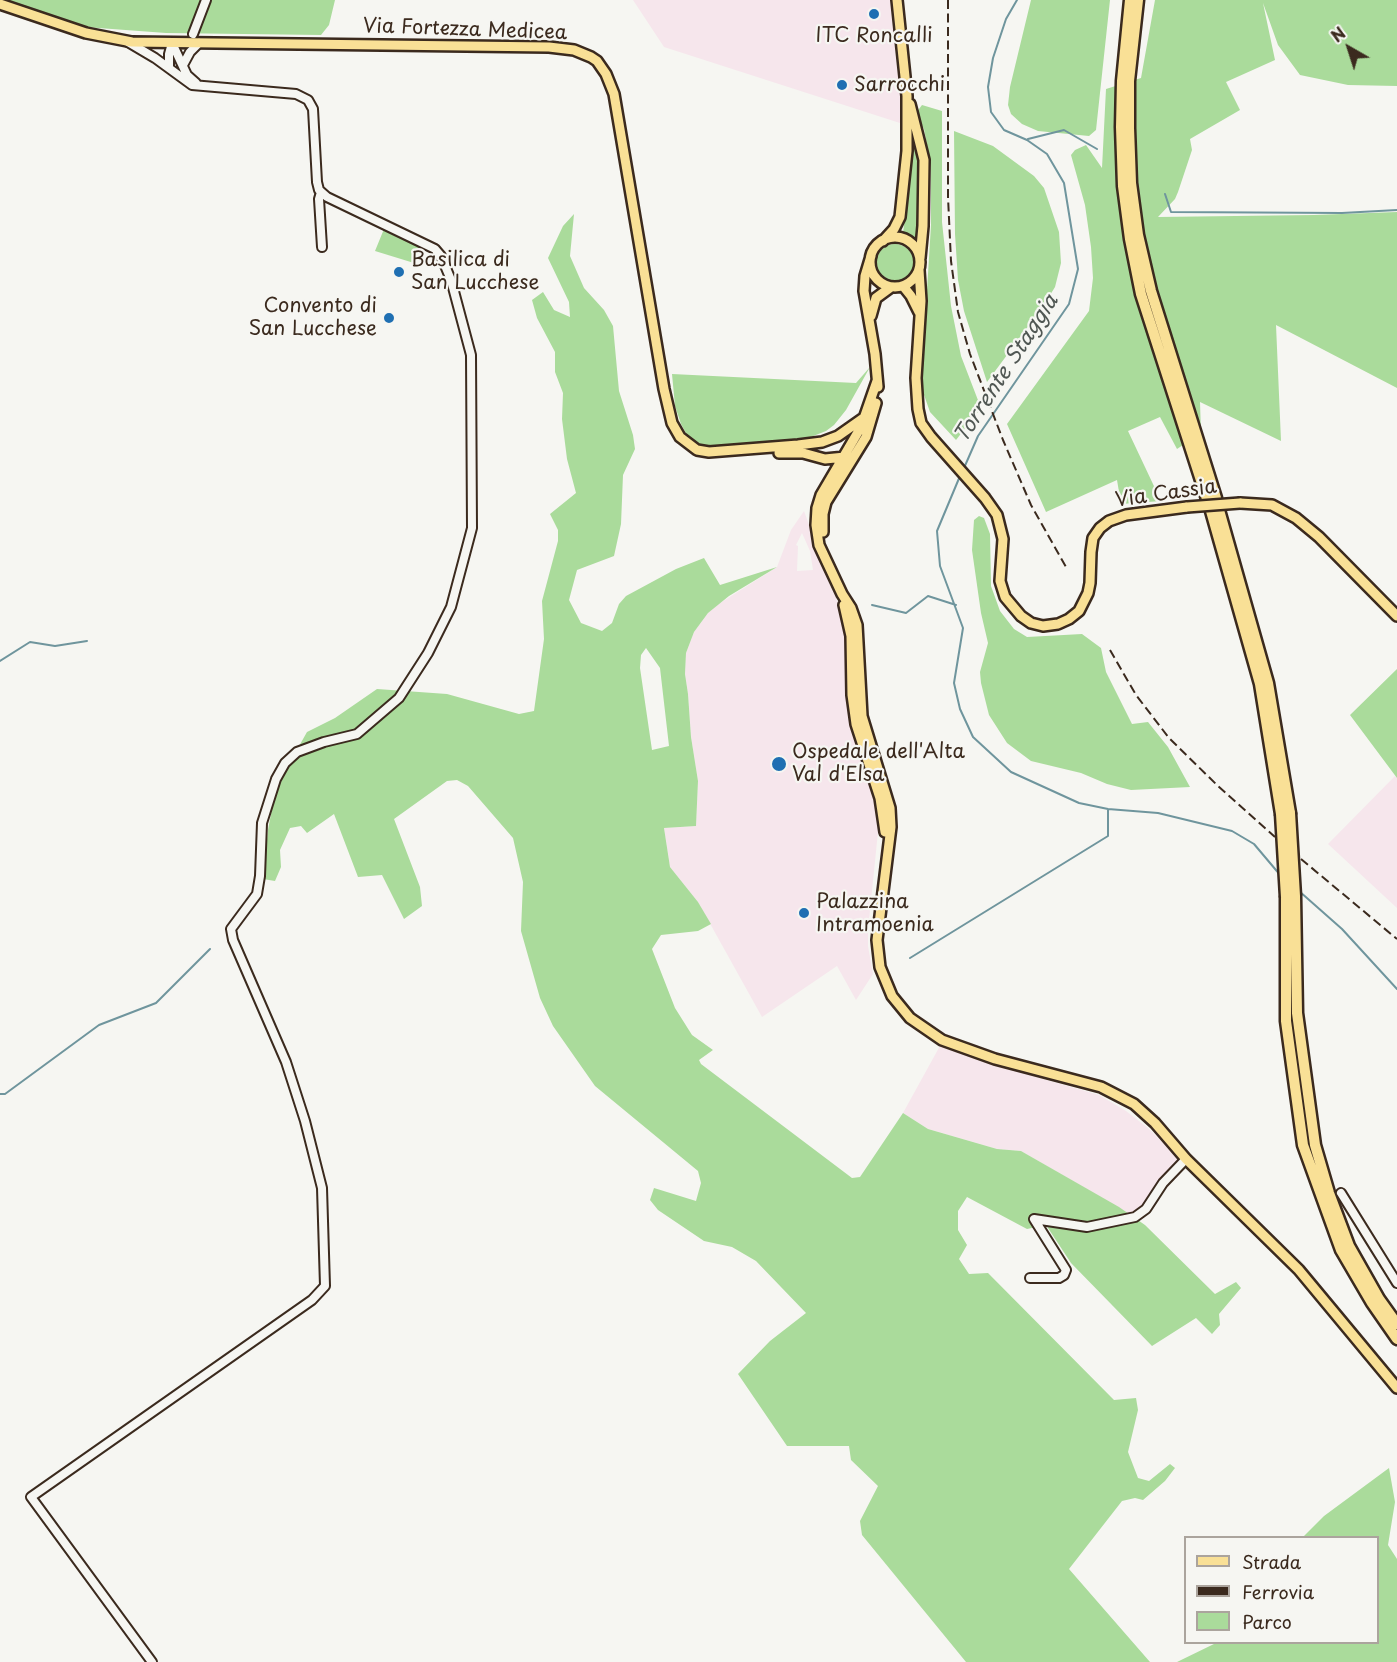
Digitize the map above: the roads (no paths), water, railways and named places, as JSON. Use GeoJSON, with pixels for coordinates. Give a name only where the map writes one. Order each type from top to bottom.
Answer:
{"type":"FeatureCollection","features":[{"type":"Feature","properties":{"kind":"highway"},"geometry":{"type":"LineString","coordinates":[[1130,0],[1122,81],[1121,127],[1123,186],[1130,238],[1148,316],[1211,498],[1150,291],[1138,235],[1131,183],[1129,128],[1129,81],[1138,0]]}},
{"type":"Feature","properties":{"kind":"highway"},"geometry":{"type":"LineString","coordinates":[[1215,511],[1268,683],[1285,814],[1298,1013],[1316,1144],[1329,1193],[1349,1246],[1379,1299],[1397,1324]]}},
{"type":"Feature","properties":{"kind":"highway"},"geometry":{"type":"LineString","coordinates":[[1291,897],[1286,1021],[1303,1145],[1341,1250],[1372,1303],[1397,1339]]}},
{"type":"Feature","properties":{"kind":"main road","name":"Via Cassia"},"geometry":{"type":"LineString","coordinates":[[871,256],[873,250],[894,229],[900,217],[907,152],[907,96],[896,0]]}},
{"type":"Feature","properties":{"kind":"main road","name":"Via Fortezza Medicea"},"geometry":{"type":"LineString","coordinates":[[0,4],[86,33],[127,41],[549,47],[574,50],[594,59],[609,79],[616,103],[670,417],[680,437],[697,450]]}},
{"type":"Feature","properties":{"kind":"main road","name":"Via Cassia"},"geometry":{"type":"LineString","coordinates":[[907,96],[915,118],[924,160],[916,378],[921,423],[942,451],[986,498],[997,515],[1003,534],[1000,581],[1005,597],[1021,616],[1031,623],[1043,626],[1058,624],[1069,619],[1078,611],[1088,593],[1093,538],[1109,520],[1126,515],[1187,507],[1240,503],[1272,505],[1288,512],[1319,537],[1397,615]]}},
{"type":"Feature","properties":{"kind":"main road"},"geometry":{"type":"LineString","coordinates":[[883,241],[898,237],[906,240],[912,244],[920,258]]}},
{"type":"Feature","properties":{"kind":"main road"},"geometry":{"type":"LineString","coordinates":[[871,256],[872,272],[877,279],[891,287]]}},
{"type":"Feature","properties":{"kind":"main road"},"geometry":{"type":"LineString","coordinates":[[825,557],[822,528],[826,502],[863,442],[875,406],[877,381],[864,291],[865,276],[871,256]]}},
{"type":"Feature","properties":{"kind":"main road"},"geometry":{"type":"LineString","coordinates":[[870,322],[874,301],[880,293],[891,287],[903,286],[915,277],[919,270]]}},
{"type":"Feature","properties":{"kind":"main road"},"geometry":{"type":"LineString","coordinates":[[903,286],[914,300],[920,316]]}},
{"type":"Feature","properties":{"kind":"main road"},"geometry":{"type":"LineString","coordinates":[[877,381],[859,432],[821,495],[817,512],[818,541],[842,594],[851,608],[858,629],[859,689],[863,724],[890,808],[891,827],[878,934],[879,961],[892,996],[910,1018],[942,1040],[995,1059],[1101,1087],[1134,1104],[1155,1123],[1185,1159],[1299,1270],[1397,1388]]}},
{"type":"Feature","properties":{"kind":"main road"},"geometry":{"type":"LineString","coordinates":[[697,450],[722,452],[822,442],[843,434],[866,415]]}},
{"type":"Feature","properties":{"kind":"main road"},"geometry":{"type":"LineString","coordinates":[[697,450],[715,456],[798,452],[821,459],[844,457],[850,455],[870,426]]}},
{"type":"Feature","properties":{"kind":"main road"},"geometry":{"type":"LineString","coordinates":[[821,459],[831,477]]}},
{"type":"Feature","properties":{"kind":"main road"},"geometry":{"type":"LineString","coordinates":[[842,594],[850,631],[852,695],[857,729],[882,805],[885,826],[885,862]]}},
{"type":"Feature","properties":{"kind":"street"},"geometry":{"type":"LineString","coordinates":[[194,34],[206,0]]}},
{"type":"Feature","properties":{"kind":"street"},"geometry":{"type":"LineString","coordinates":[[127,41],[189,83],[299,95],[308,100],[313,109],[317,182],[321,192],[435,249],[441,256],[451,279],[471,355],[472,528],[451,607],[428,653],[399,698],[357,734],[324,742],[297,752],[285,763],[276,779],[262,823],[257,894],[231,929],[233,940],[286,1062],[305,1121],[322,1188],[326,1286],[312,1300],[31,1497],[152,1662]]}},
{"type":"Feature","properties":{"kind":"street"},"geometry":{"type":"LineString","coordinates":[[169,68],[172,43]]}},
{"type":"Feature","properties":{"kind":"street"},"geometry":{"type":"LineString","coordinates":[[172,43],[190,79],[202,86]]}},
{"type":"Feature","properties":{"kind":"street"},"geometry":{"type":"LineString","coordinates":[[183,65],[190,52],[199,43]]}},
{"type":"Feature","properties":{"kind":"street"},"geometry":{"type":"LineString","coordinates":[[321,192],[319,199],[322,247]]}},
{"type":"Feature","properties":{"kind":"street"},"geometry":{"type":"LineString","coordinates":[[1030,1278],[1059,1278],[1066,1270],[1034,1219],[1087,1227],[1135,1217],[1146,1209],[1165,1180],[1185,1159]]}},
{"type":"Feature","properties":{"kind":"street"},"geometry":{"type":"LineString","coordinates":[[1341,1193],[1397,1283]]}},
{"type":"Feature","properties":{"kind":"waterway","name":"Torrente Staggia"},"geometry":{"type":"LineString","coordinates":[[964,468],[978,436],[1069,304],[1078,269],[1064,183],[1047,154],[1027,140],[1004,130],[991,112],[988,87],[993,58],[1006,19],[1017,0]]}},
{"type":"Feature","properties":{"kind":"waterway"},"geometry":{"type":"LineString","coordinates":[[1028,139],[1064,130],[1097,149]]}},
{"type":"Feature","properties":{"kind":"waterway"},"geometry":{"type":"LineString","coordinates":[[1165,194],[1171,212],[1342,213],[1397,210]]}},
{"type":"Feature","properties":{"kind":"waterway","name":"Torrente Staggia"},"geometry":{"type":"LineString","coordinates":[[960,476],[937,531],[940,566],[963,628],[954,683],[960,709],[973,737],[1011,772],[1079,803],[1108,809],[1158,813],[1232,831],[1254,844],[1281,876]]}},
{"type":"Feature","properties":{"kind":"waterway"},"geometry":{"type":"LineString","coordinates":[[872,605],[906,613],[928,596],[956,605]]}},
{"type":"Feature","properties":{"kind":"waterway"},"geometry":{"type":"LineString","coordinates":[[0,661],[30,642],[55,646],[87,641]]}},
{"type":"Feature","properties":{"kind":"waterway"},"geometry":{"type":"LineString","coordinates":[[910,958],[1108,836],[1108,809]]}},
{"type":"Feature","properties":{"kind":"waterway","name":"Torrente Staggia"},"geometry":{"type":"LineString","coordinates":[[1299,891],[1342,929],[1397,989]]}},
{"type":"Feature","properties":{"kind":"waterway"},"geometry":{"type":"LineString","coordinates":[[0,1094],[5,1094],[99,1025],[156,1003],[210,949]]}},
{"type":"Feature","properties":{"kind":"railway"},"geometry":{"type":"LineString","coordinates":[[948,0],[948,197],[951,261],[958,312],[970,354],[1003,440],[1031,505],[1066,567]]}},
{"type":"Feature","properties":{"kind":"railway"},"geometry":{"type":"LineString","coordinates":[[1110,650],[1136,695],[1169,738],[1275,837]]}},
{"type":"Feature","properties":{"kind":"railway"},"geometry":{"type":"LineString","coordinates":[[1301,859],[1397,939]]}},
{"type":"Feature","properties":{"kind":"place","name":"ITC Roncalli"},"geometry":{"type":"Point","coordinates":[874,14]}},
{"type":"Feature","properties":{"kind":"place","name":"Sarrocchi"},"geometry":{"type":"Point","coordinates":[842,85]}},
{"type":"Feature","properties":{"kind":"place","name":"Basilica di San Lucchese"},"geometry":{"type":"Point","coordinates":[399,272]}},
{"type":"Feature","properties":{"kind":"place","name":"Convento di San Lucchese"},"geometry":{"type":"Point","coordinates":[389,318]}},
{"type":"Feature","properties":{"kind":"place","name":"Ospedale dell'Alta Val d'Elsa"},"geometry":{"type":"Point","coordinates":[779,764]}},
{"type":"Feature","properties":{"kind":"place","name":"Palazzina Intramoenia"},"geometry":{"type":"Point","coordinates":[804,913]}}]}
